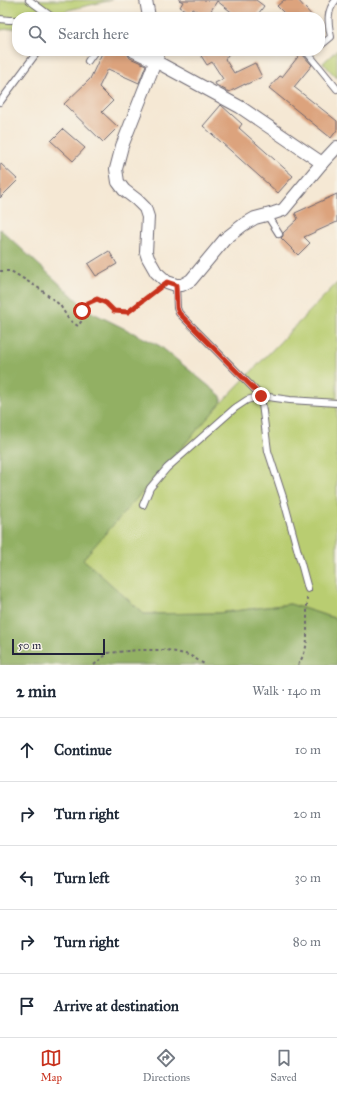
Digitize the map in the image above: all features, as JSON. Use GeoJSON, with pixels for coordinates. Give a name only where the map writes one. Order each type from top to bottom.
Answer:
{"type":"FeatureCollection","features":[{"type":"Feature","properties":{"kind":"street"},"geometry":{"type":"LineString","coordinates":[[146,0],[148,12]]}},
{"type":"Feature","properties":{"kind":"street"},"geometry":{"type":"LineString","coordinates":[[322,163],[240,107],[157,56],[122,146],[116,169],[118,182],[124,190],[138,200],[145,208],[148,217],[146,252],[148,258],[156,272],[172,284],[182,285],[191,280],[225,240],[243,225],[255,218],[280,211],[286,207],[337,147]]}},
{"type":"Feature","properties":{"kind":"lane"},"geometry":{"type":"LineString","coordinates":[[29,0],[45,12]]}},
{"type":"Feature","properties":{"kind":"lane"},"geometry":{"type":"LineString","coordinates":[[325,42],[331,37],[328,24],[328,15],[333,3],[336,0]]}},
{"type":"Feature","properties":{"kind":"lane"},"geometry":{"type":"LineString","coordinates":[[0,19],[12,20]]}},
{"type":"Feature","properties":{"kind":"lane"},"geometry":{"type":"LineString","coordinates":[[0,102],[34,56]]}},
{"type":"Feature","properties":{"kind":"lane"},"geometry":{"type":"LineString","coordinates":[[88,61],[92,56]]}},
{"type":"Feature","properties":{"kind":"lane"},"geometry":{"type":"LineString","coordinates":[[313,56],[337,88]]}},
{"type":"Feature","properties":{"kind":"lane"},"geometry":{"type":"LineString","coordinates":[[267,215],[279,234]]}},
{"type":"Feature","properties":{"kind":"lane"},"geometry":{"type":"LineString","coordinates":[[172,284],[179,313],[261,396],[268,451],[283,497],[308,589]]}},
{"type":"Feature","properties":{"kind":"lane"},"geometry":{"type":"LineString","coordinates":[[143,505],[150,488],[167,468],[235,408],[247,400],[261,396],[290,400],[337,403]]}},
{"type":"Feature","properties":{"kind":"path"},"geometry":{"type":"LineString","coordinates":[[0,271],[11,271],[40,289],[60,305],[69,320],[78,326],[82,319],[82,311],[88,303],[97,299],[106,303],[114,311],[128,312],[172,284]]}},
{"type":"Feature","properties":{"kind":"path"},"geometry":{"type":"LineString","coordinates":[[298,665],[304,656],[308,639],[308,589]]}},
{"type":"Feature","properties":{"kind":"path"},"geometry":{"type":"LineString","coordinates":[[94,665],[108,653],[138,650],[167,650],[189,655],[206,665]]}},
{"type":"Feature","properties":{"kind":"green space"},"geometry":{"type":"Polygon","coordinates":[[[0,0],[112,0],[68,10],[65,12],[12,12],[12,29],[0,30],[0,0]]]}},
{"type":"Feature","properties":{"kind":"green space"},"geometry":{"type":"Polygon","coordinates":[[[337,50],[337,78],[323,63],[337,50]]]}},
{"type":"Feature","properties":{"kind":"green space"},"geometry":{"type":"Polygon","coordinates":[[[0,229],[89,311],[160,346],[221,396],[221,403],[83,559],[144,614],[218,613],[290,604],[337,619],[337,665],[0,665],[0,229]]]}},
{"type":"Feature","properties":{"kind":"green space"},"geometry":{"type":"Polygon","coordinates":[[[337,283],[337,619],[290,604],[218,613],[144,614],[82,559],[221,403],[337,283]]]}},
{"type":"Feature","properties":{"kind":"building"},"geometry":{"type":"Polygon","coordinates":[[[179,0],[256,0],[264,6],[260,12],[231,12],[217,1],[210,12],[198,12],[193,9],[191,12],[188,12],[180,7],[183,2],[179,0]]]}},
{"type":"Feature","properties":{"kind":"building"},"geometry":{"type":"Polygon","coordinates":[[[284,0],[298,0],[309,12],[283,12],[277,6],[284,0]]]}},
{"type":"Feature","properties":{"kind":"building"},"geometry":{"type":"Polygon","coordinates":[[[101,56],[129,56],[146,65],[139,83],[108,69],[99,87],[113,101],[102,112],[118,127],[103,142],[64,104],[90,79],[101,56]]]}},
{"type":"Feature","properties":{"kind":"building"},"geometry":{"type":"Polygon","coordinates":[[[201,56],[227,56],[225,59],[234,73],[255,63],[262,77],[229,92],[216,85],[215,83],[223,79],[212,62],[207,65],[201,56]]]}},
{"type":"Feature","properties":{"kind":"building"},"geometry":{"type":"Polygon","coordinates":[[[299,56],[304,56],[312,65],[294,87],[337,121],[337,130],[331,138],[269,88],[280,76],[282,77],[299,56]]]}},
{"type":"Feature","properties":{"kind":"building"},"geometry":{"type":"Polygon","coordinates":[[[221,105],[242,124],[239,128],[293,176],[278,193],[203,126],[221,105]]]}},
{"type":"Feature","properties":{"kind":"building"},"geometry":{"type":"Polygon","coordinates":[[[63,129],[85,148],[73,161],[51,141],[63,129]]]}},
{"type":"Feature","properties":{"kind":"building"},"geometry":{"type":"Polygon","coordinates":[[[0,163],[18,180],[0,198],[0,163]]]}},
{"type":"Feature","properties":{"kind":"building"},"geometry":{"type":"Polygon","coordinates":[[[337,194],[337,222],[304,237],[310,243],[298,255],[281,238],[283,233],[298,219],[295,213],[337,194]]]}},
{"type":"Feature","properties":{"kind":"building"},"geometry":{"type":"Polygon","coordinates":[[[109,251],[117,264],[96,276],[88,264],[109,251]]]}},
{"type":"Feature","properties":{"kind":"route"},"geometry":{"type":"LineString","coordinates":[[82,311],[88,303],[97,299],[106,303],[114,311],[128,312],[167,282],[176,285],[177,308],[179,313],[261,396]]}}]}
